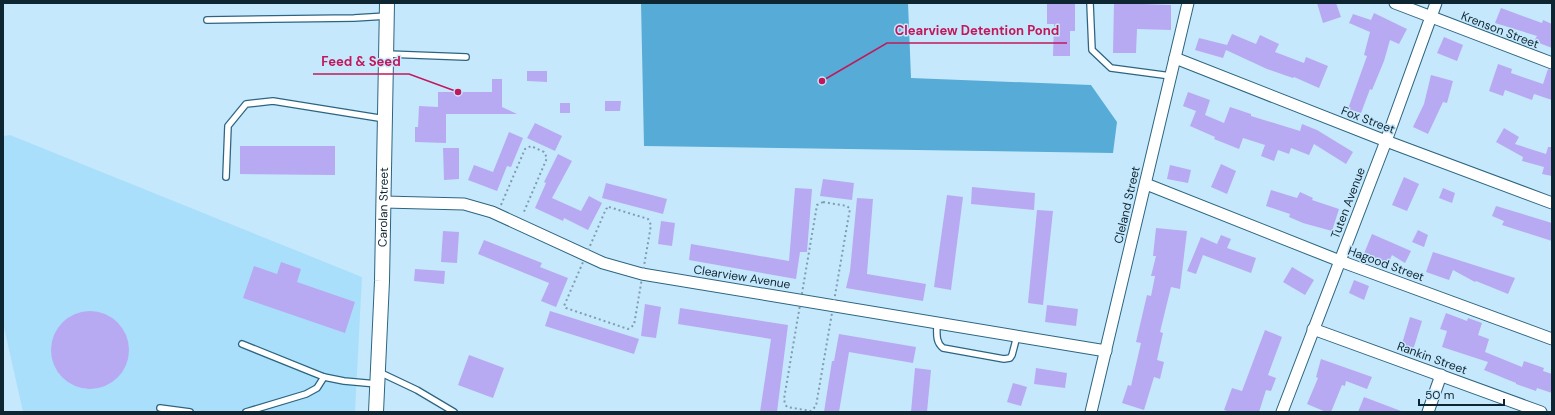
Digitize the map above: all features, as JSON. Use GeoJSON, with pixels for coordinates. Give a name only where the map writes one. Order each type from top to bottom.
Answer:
{"type":"FeatureCollection","features":[{"type":"Feature","properties":{"kind":"street","name":"Cleland Street"},"geometry":{"type":"LineString","coordinates":[[1091,412],[1188,3]]}},
{"type":"Feature","properties":{"kind":"street","name":"Krenson Street"},"geometry":{"type":"LineString","coordinates":[[1395,3],[1552,63]]}},
{"type":"Feature","properties":{"kind":"street","name":"Tuten Avenue"},"geometry":{"type":"LineString","coordinates":[[1282,412],[1386,141],[1436,3]]}},
{"type":"Feature","properties":{"kind":"street","name":"Carolan Street"},"geometry":{"type":"LineString","coordinates":[[376,412],[384,202],[387,9]]}},
{"type":"Feature","properties":{"kind":"street","name":"Fox Street"},"geometry":{"type":"LineString","coordinates":[[1175,58],[1386,141],[1552,203]]}},
{"type":"Feature","properties":{"kind":"street","name":"Hagood Street"},"geometry":{"type":"LineString","coordinates":[[1146,184],[1340,261],[1552,340]]}},
{"type":"Feature","properties":{"kind":"street","name":"Clearview Avenue"},"geometry":{"type":"LineString","coordinates":[[384,202],[464,204],[497,214],[603,263],[642,274],[1106,351]]}},
{"type":"Feature","properties":{"kind":"street","name":"Rankin Street"},"geometry":{"type":"LineString","coordinates":[[1313,329],[1541,412]]}},
{"type":"Feature","properties":{"kind":"street"},"geometry":{"type":"LineString","coordinates":[[1428,412],[1441,375]]}},
{"type":"Feature","properties":{"kind":"lane"},"geometry":{"type":"LineString","coordinates":[[1090,3],[1092,50],[1111,68],[1171,76]]}},
{"type":"Feature","properties":{"kind":"lane"},"geometry":{"type":"LineString","coordinates":[[207,20],[354,18],[387,9]]}},
{"type":"Feature","properties":{"kind":"lane"},"geometry":{"type":"LineString","coordinates":[[387,54],[408,53],[466,57]]}},
{"type":"Feature","properties":{"kind":"lane"},"geometry":{"type":"LineString","coordinates":[[226,177],[228,126],[246,104],[273,101],[386,119]]}},
{"type":"Feature","properties":{"kind":"lane"},"geometry":{"type":"LineString","coordinates":[[937,323],[937,339],[939,345],[943,348],[1004,359],[1010,358],[1012,355],[1017,336]]}},
{"type":"Feature","properties":{"kind":"lane"},"geometry":{"type":"LineString","coordinates":[[242,344],[324,377],[344,381],[377,378],[417,390],[454,412]]}},
{"type":"Feature","properties":{"kind":"lane"},"geometry":{"type":"LineString","coordinates":[[246,412],[306,394],[317,388],[324,377]]}},
{"type":"Feature","properties":{"kind":"lane"},"geometry":{"type":"LineString","coordinates":[[160,408],[190,412]]}},
{"type":"Feature","properties":{"kind":"path"},"geometry":{"type":"LineString","coordinates":[[497,214],[525,149],[531,146],[538,149],[544,152],[547,158],[519,224]]}},
{"type":"Feature","properties":{"kind":"shaded area"},"geometry":{"type":"Polygon","coordinates":[[[641,3],[908,3],[911,78],[1091,85],[1117,122],[1113,153],[644,146],[641,3]]]}},
{"type":"Feature","properties":{"kind":"shaded area"},"geometry":{"type":"Polygon","coordinates":[[[10,135],[362,277],[355,412],[23,412],[3,323],[3,136],[10,135]]]}},
{"type":"Feature","properties":{"kind":"building"},"geometry":{"type":"Polygon","coordinates":[[[1047,3],[1075,3],[1075,31],[1070,31],[1070,56],[1053,56],[1054,24],[1047,24],[1047,3]]]}},
{"type":"Feature","properties":{"kind":"building"},"geometry":{"type":"Polygon","coordinates":[[[1114,3],[1171,5],[1171,30],[1137,29],[1136,53],[1113,53],[1114,3]]]}},
{"type":"Feature","properties":{"kind":"building"},"geometry":{"type":"Polygon","coordinates":[[[1317,3],[1336,3],[1341,17],[1323,23],[1317,3]]]}},
{"type":"Feature","properties":{"kind":"building"},"geometry":{"type":"Polygon","coordinates":[[[1501,8],[1542,23],[1543,20],[1552,24],[1552,48],[1534,41],[1537,36],[1495,23],[1501,8]]]}},
{"type":"Feature","properties":{"kind":"building"},"geometry":{"type":"Polygon","coordinates":[[[1374,13],[1407,29],[1399,44],[1390,40],[1384,61],[1372,90],[1370,89],[1361,113],[1348,109],[1367,56],[1364,55],[1370,32],[1349,23],[1353,14],[1371,20],[1374,13]]]}},
{"type":"Feature","properties":{"kind":"building"},"geometry":{"type":"Polygon","coordinates":[[[1232,34],[1256,44],[1260,35],[1279,44],[1275,52],[1304,63],[1306,57],[1328,66],[1319,88],[1294,77],[1293,78],[1267,69],[1226,50],[1223,58],[1195,50],[1199,38],[1227,45],[1232,34]]]}},
{"type":"Feature","properties":{"kind":"building"},"geometry":{"type":"Polygon","coordinates":[[[1444,37],[1463,45],[1457,61],[1437,53],[1444,37]]]}},
{"type":"Feature","properties":{"kind":"building"},"geometry":{"type":"Polygon","coordinates":[[[1498,64],[1512,69],[1511,73],[1543,84],[1548,69],[1552,70],[1552,100],[1534,94],[1532,100],[1505,90],[1503,96],[1489,91],[1498,64]]]}},
{"type":"Feature","properties":{"kind":"building"},"geometry":{"type":"Polygon","coordinates":[[[527,71],[547,71],[547,82],[527,81],[527,71]]]}},
{"type":"Feature","properties":{"kind":"building"},"geometry":{"type":"Polygon","coordinates":[[[1431,75],[1453,81],[1447,103],[1443,102],[1428,134],[1413,127],[1424,104],[1431,75]]]}},
{"type":"Feature","properties":{"kind":"building"},"geometry":{"type":"Polygon","coordinates":[[[492,79],[502,79],[502,107],[517,114],[446,114],[446,143],[415,142],[415,127],[418,127],[419,106],[438,107],[438,92],[492,92],[492,79]]]}},
{"type":"Feature","properties":{"kind":"building"},"geometry":{"type":"Polygon","coordinates":[[[1188,92],[1210,100],[1205,115],[1224,123],[1230,107],[1251,114],[1251,116],[1300,131],[1302,124],[1317,130],[1353,152],[1346,164],[1314,144],[1309,155],[1291,148],[1289,154],[1278,150],[1274,161],[1261,156],[1265,145],[1243,138],[1239,149],[1214,139],[1215,137],[1190,126],[1196,111],[1183,106],[1188,92]]]}},
{"type":"Feature","properties":{"kind":"building"},"geometry":{"type":"Polygon","coordinates":[[[605,101],[621,101],[620,111],[605,111],[605,101]]]}},
{"type":"Feature","properties":{"kind":"building"},"geometry":{"type":"Polygon","coordinates":[[[560,103],[570,103],[570,113],[560,113],[560,103]]]}},
{"type":"Feature","properties":{"kind":"building"},"geometry":{"type":"Polygon","coordinates":[[[535,123],[562,136],[555,151],[527,138],[535,123]]]}},
{"type":"Feature","properties":{"kind":"building"},"geometry":{"type":"Polygon","coordinates":[[[1504,128],[1519,137],[1515,144],[1546,154],[1548,147],[1552,147],[1552,176],[1542,174],[1544,167],[1522,161],[1523,157],[1496,142],[1504,128]]]}},
{"type":"Feature","properties":{"kind":"building"},"geometry":{"type":"Polygon","coordinates":[[[509,132],[523,138],[511,167],[507,166],[497,191],[468,180],[474,165],[493,172],[509,132]]]}},
{"type":"Feature","properties":{"kind":"building"},"geometry":{"type":"Polygon","coordinates":[[[240,146],[335,146],[335,175],[240,174],[240,146]]]}},
{"type":"Feature","properties":{"kind":"building"},"geometry":{"type":"Polygon","coordinates":[[[443,148],[459,148],[459,179],[444,180],[443,148]]]}},
{"type":"Feature","properties":{"kind":"building"},"geometry":{"type":"Polygon","coordinates":[[[558,154],[572,161],[552,198],[581,211],[589,196],[602,203],[588,230],[564,218],[563,221],[535,208],[546,183],[544,182],[558,154]]]}},
{"type":"Feature","properties":{"kind":"building"},"geometry":{"type":"Polygon","coordinates":[[[1221,164],[1236,171],[1227,194],[1211,187],[1221,164]]]}},
{"type":"Feature","properties":{"kind":"building"},"geometry":{"type":"Polygon","coordinates":[[[1170,165],[1191,170],[1188,183],[1167,179],[1170,165]]]}},
{"type":"Feature","properties":{"kind":"building"},"geometry":{"type":"Polygon","coordinates":[[[1404,177],[1419,184],[1407,211],[1392,205],[1404,177]]]}},
{"type":"Feature","properties":{"kind":"building"},"geometry":{"type":"Polygon","coordinates":[[[823,179],[854,183],[852,200],[820,196],[823,179]]]}},
{"type":"Feature","properties":{"kind":"building"},"geometry":{"type":"Polygon","coordinates":[[[606,183],[667,199],[663,214],[602,198],[606,183]]]}},
{"type":"Feature","properties":{"kind":"building"},"geometry":{"type":"Polygon","coordinates":[[[972,187],[1035,193],[1034,210],[971,204],[972,187]]]}},
{"type":"Feature","properties":{"kind":"building"},"geometry":{"type":"Polygon","coordinates":[[[795,188],[812,189],[807,252],[800,252],[796,279],[689,260],[691,244],[789,261],[795,188]]]}},
{"type":"Feature","properties":{"kind":"building"},"geometry":{"type":"Polygon","coordinates":[[[1443,188],[1455,193],[1452,203],[1439,198],[1443,188]]]}},
{"type":"Feature","properties":{"kind":"building"},"geometry":{"type":"Polygon","coordinates":[[[1271,190],[1297,198],[1300,192],[1313,198],[1312,200],[1339,209],[1332,231],[1303,223],[1289,217],[1290,214],[1266,206],[1271,190]]]}},
{"type":"Feature","properties":{"kind":"building"},"geometry":{"type":"Polygon","coordinates":[[[947,195],[963,197],[951,290],[934,287],[947,195]]]}},
{"type":"Feature","properties":{"kind":"building"},"geometry":{"type":"Polygon","coordinates":[[[857,198],[873,199],[867,274],[926,284],[923,301],[846,288],[850,271],[857,198]]]}},
{"type":"Feature","properties":{"kind":"building"},"geometry":{"type":"Polygon","coordinates":[[[1496,206],[1552,223],[1552,241],[1502,225],[1504,221],[1492,216],[1496,206]]]}},
{"type":"Feature","properties":{"kind":"building"},"geometry":{"type":"Polygon","coordinates":[[[1037,210],[1053,211],[1043,305],[1028,303],[1037,210]]]}},
{"type":"Feature","properties":{"kind":"building"},"geometry":{"type":"Polygon","coordinates":[[[661,221],[675,223],[672,246],[658,244],[661,221]]]}},
{"type":"Feature","properties":{"kind":"building"},"geometry":{"type":"Polygon","coordinates":[[[1156,228],[1187,231],[1180,289],[1171,287],[1160,332],[1163,333],[1157,360],[1164,362],[1160,379],[1154,377],[1144,410],[1122,403],[1128,385],[1131,386],[1141,343],[1136,342],[1147,295],[1151,296],[1155,276],[1151,276],[1156,256],[1153,256],[1156,228]]]}},
{"type":"Feature","properties":{"kind":"building"},"geometry":{"type":"Polygon","coordinates":[[[1418,230],[1428,235],[1424,247],[1412,242],[1418,230]]]}},
{"type":"Feature","properties":{"kind":"building"},"geometry":{"type":"Polygon","coordinates":[[[443,231],[459,232],[457,263],[441,262],[443,231]]]}},
{"type":"Feature","properties":{"kind":"building"},"geometry":{"type":"Polygon","coordinates":[[[1372,234],[1411,251],[1405,263],[1392,255],[1387,266],[1363,256],[1372,234]]]}},
{"type":"Feature","properties":{"kind":"building"},"geometry":{"type":"Polygon","coordinates":[[[1221,235],[1231,239],[1227,248],[1256,258],[1251,273],[1203,255],[1196,274],[1187,271],[1201,237],[1217,244],[1221,235]]]}},
{"type":"Feature","properties":{"kind":"building"},"geometry":{"type":"Polygon","coordinates":[[[484,240],[542,263],[540,267],[568,278],[556,307],[541,301],[549,283],[478,254],[484,240]]]}},
{"type":"Feature","properties":{"kind":"building"},"geometry":{"type":"Polygon","coordinates":[[[1433,252],[1515,278],[1508,294],[1476,281],[1475,282],[1453,270],[1449,280],[1426,272],[1433,252]]]}},
{"type":"Feature","properties":{"kind":"building"},"geometry":{"type":"Polygon","coordinates":[[[281,262],[301,269],[297,282],[355,302],[345,333],[243,298],[254,266],[277,274],[281,262]]]}},
{"type":"Feature","properties":{"kind":"building"},"geometry":{"type":"Polygon","coordinates":[[[1292,267],[1314,280],[1305,295],[1283,282],[1292,267]]]}},
{"type":"Feature","properties":{"kind":"building"},"geometry":{"type":"Polygon","coordinates":[[[415,269],[445,271],[444,284],[414,281],[415,269]]]}},
{"type":"Feature","properties":{"kind":"building"},"geometry":{"type":"Polygon","coordinates":[[[1354,280],[1369,286],[1364,300],[1349,293],[1354,280]]]}},
{"type":"Feature","properties":{"kind":"building"},"geometry":{"type":"Polygon","coordinates":[[[645,304],[661,307],[656,338],[641,336],[645,304]]]}},
{"type":"Feature","properties":{"kind":"building"},"geometry":{"type":"Polygon","coordinates":[[[1047,305],[1078,309],[1076,326],[1045,322],[1047,305]]]}},
{"type":"Feature","properties":{"kind":"building"},"geometry":{"type":"Polygon","coordinates":[[[680,308],[788,325],[777,412],[760,412],[771,339],[678,324],[680,308]]]}},
{"type":"Feature","properties":{"kind":"building"},"geometry":{"type":"Polygon","coordinates":[[[90,311],[105,314],[118,322],[126,335],[129,350],[126,365],[118,378],[105,386],[90,389],[75,386],[62,378],[54,365],[51,350],[54,335],[62,322],[75,314],[90,311]]]}},
{"type":"Feature","properties":{"kind":"building"},"geometry":{"type":"Polygon","coordinates":[[[550,311],[639,339],[634,354],[545,326],[550,311]]]}},
{"type":"Feature","properties":{"kind":"building"},"geometry":{"type":"Polygon","coordinates":[[[1446,313],[1467,321],[1468,318],[1482,323],[1478,335],[1489,339],[1485,352],[1522,367],[1524,361],[1544,368],[1543,371],[1552,374],[1552,393],[1537,388],[1536,391],[1516,384],[1484,370],[1488,362],[1442,347],[1447,331],[1440,329],[1446,313]]]}},
{"type":"Feature","properties":{"kind":"building"},"geometry":{"type":"Polygon","coordinates":[[[1410,317],[1422,321],[1413,350],[1401,347],[1410,317]]]}},
{"type":"Feature","properties":{"kind":"building"},"geometry":{"type":"Polygon","coordinates":[[[1265,330],[1282,337],[1268,375],[1276,378],[1271,391],[1266,390],[1259,412],[1230,412],[1224,410],[1232,388],[1242,391],[1265,330]]]}},
{"type":"Feature","properties":{"kind":"building"},"geometry":{"type":"Polygon","coordinates":[[[839,334],[916,347],[913,363],[849,352],[839,412],[824,412],[832,361],[834,361],[839,334]]]}},
{"type":"Feature","properties":{"kind":"building"},"geometry":{"type":"Polygon","coordinates":[[[469,355],[504,368],[493,398],[458,385],[469,355]]]}},
{"type":"Feature","properties":{"kind":"building"},"geometry":{"type":"Polygon","coordinates":[[[1321,359],[1372,377],[1367,389],[1346,381],[1345,386],[1342,385],[1331,412],[1326,412],[1307,404],[1318,378],[1316,377],[1321,359]]]}},
{"type":"Feature","properties":{"kind":"building"},"geometry":{"type":"Polygon","coordinates":[[[915,368],[931,370],[927,412],[911,412],[915,368]]]}},
{"type":"Feature","properties":{"kind":"building"},"geometry":{"type":"Polygon","coordinates":[[[1036,368],[1067,373],[1065,388],[1034,384],[1036,368]]]}},
{"type":"Feature","properties":{"kind":"building"},"geometry":{"type":"Polygon","coordinates":[[[1013,383],[1027,387],[1021,406],[1007,402],[1013,383]]]}},
{"type":"Feature","properties":{"kind":"building"},"geometry":{"type":"Polygon","coordinates":[[[1364,397],[1401,411],[1401,412],[1358,412],[1364,397]]]}},
{"type":"Feature","properties":{"kind":"place","name":"Clearview Detention Pond"},"geometry":{"type":"Point","coordinates":[822,81]}},
{"type":"Feature","properties":{"kind":"place","name":"Feed & Seed"},"geometry":{"type":"Point","coordinates":[458,92]}}]}
